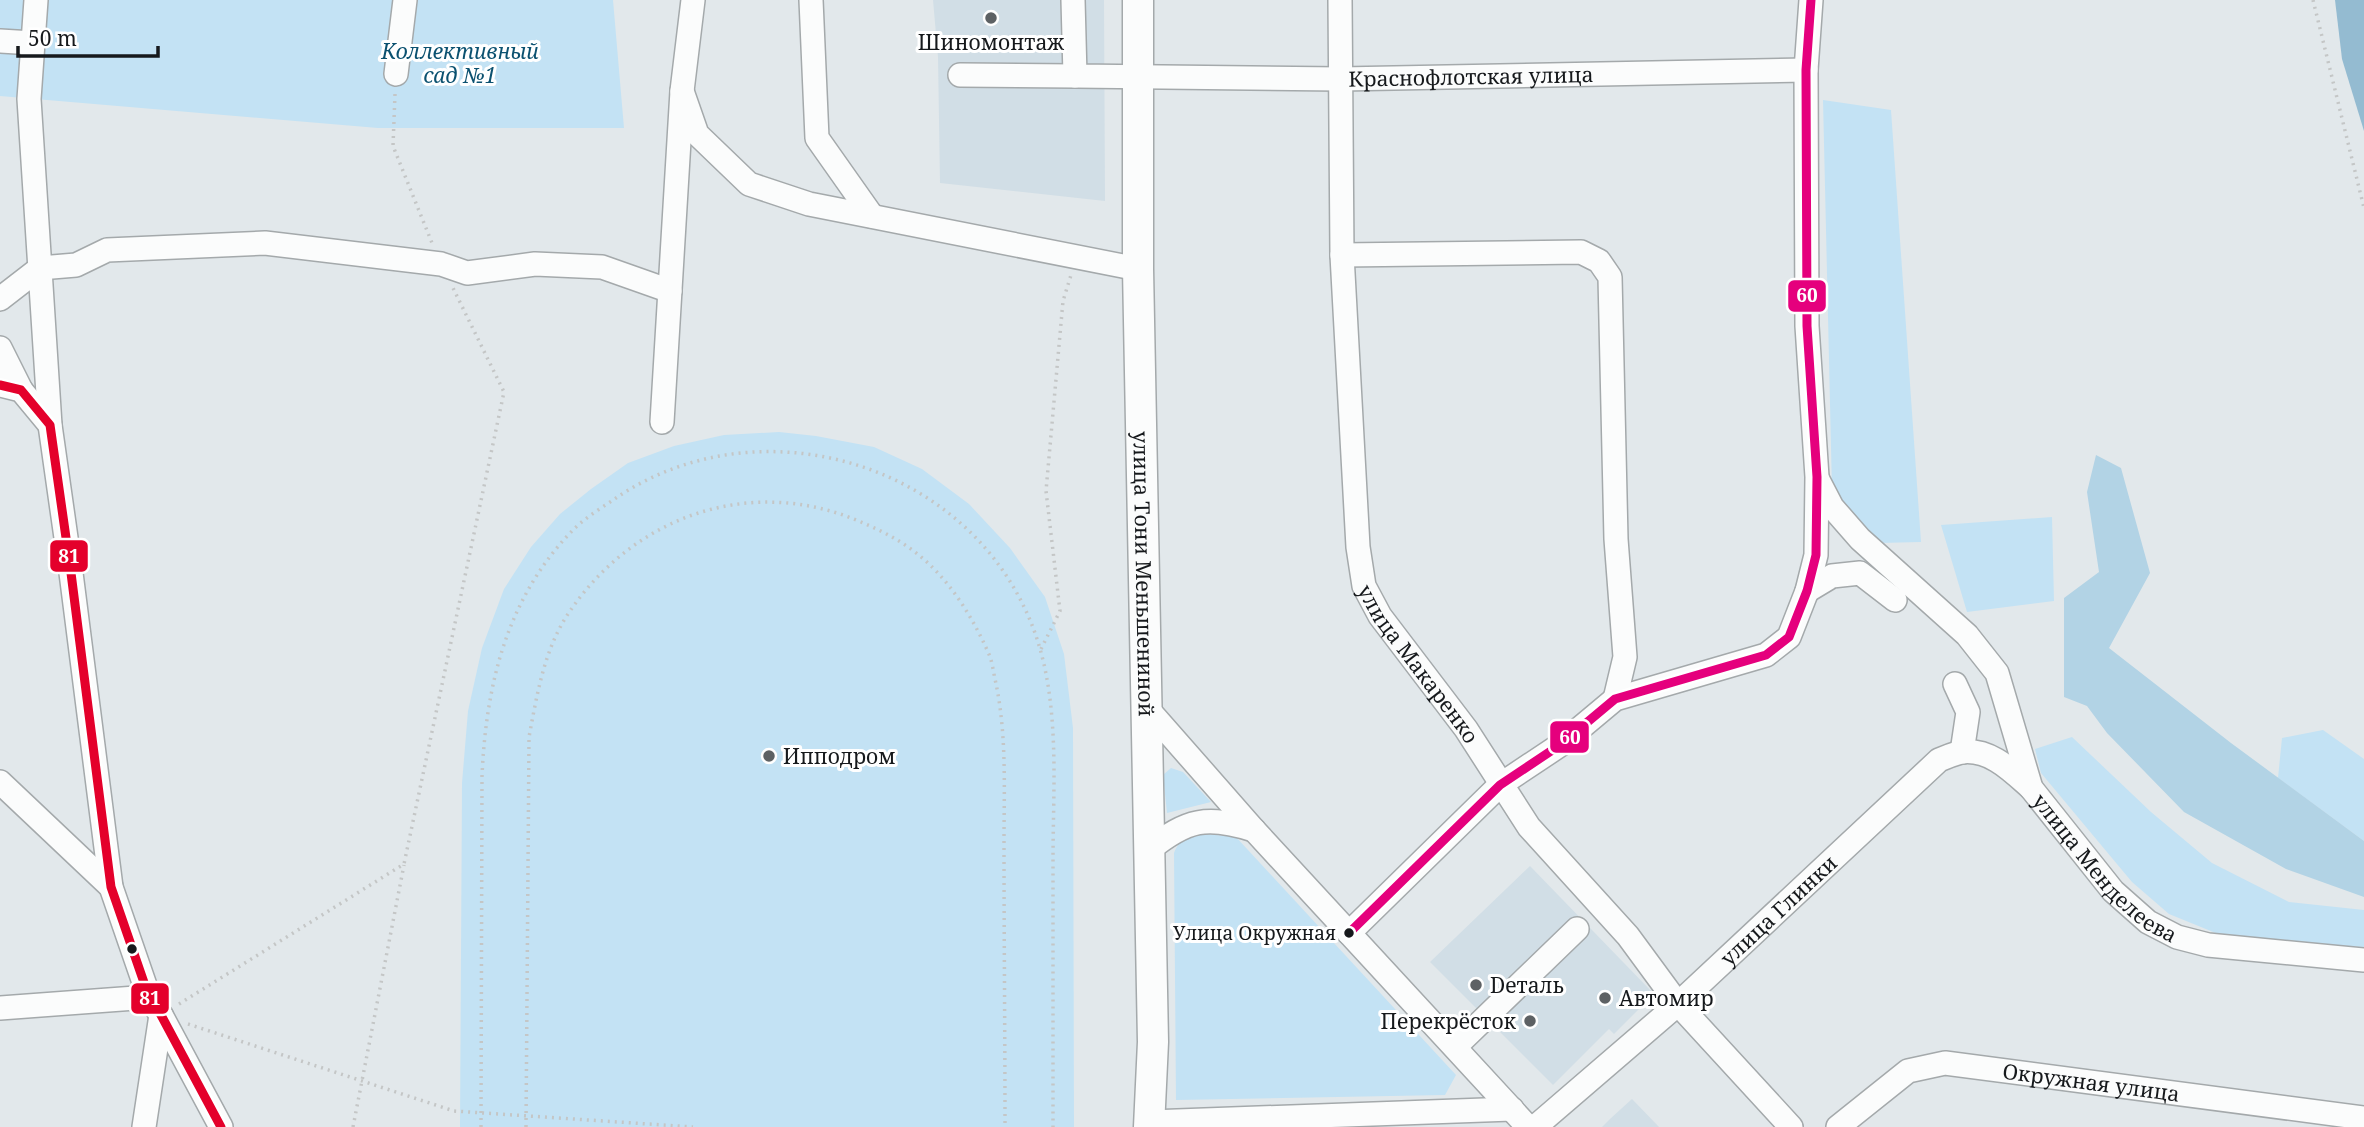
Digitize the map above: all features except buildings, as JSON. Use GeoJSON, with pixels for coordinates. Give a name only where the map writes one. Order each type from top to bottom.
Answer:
{"type":"FeatureCollection","features":[{"type":"Feature","properties":{"kind":"main road","name":"улица Тони Меньшениной"},"geometry":{"type":"LineString","coordinates":[[1138,0],[1138,269],[1146,707]]}},
{"type":"Feature","properties":{"kind":"main road"},"geometry":{"type":"LineString","coordinates":[[1146,707],[1153,1042],[1150,1124]]}},
{"type":"Feature","properties":{"kind":"street"},"geometry":{"type":"LineString","coordinates":[[36,0],[29,99],[50,425],[111,887],[155,1006],[221,1127]]}},
{"type":"Feature","properties":{"kind":"street"},"geometry":{"type":"LineString","coordinates":[[396,74],[405,0]]}},
{"type":"Feature","properties":{"kind":"street"},"geometry":{"type":"LineString","coordinates":[[662,422],[682,92],[694,0]]}},
{"type":"Feature","properties":{"kind":"street"},"geometry":{"type":"LineString","coordinates":[[811,0],[817,138],[872,216]]}},
{"type":"Feature","properties":{"kind":"street"},"geometry":{"type":"LineString","coordinates":[[1073,0],[1075,76]]}},
{"type":"Feature","properties":{"kind":"street","name":"улица Макаренко"},"geometry":{"type":"LineString","coordinates":[[1340,0],[1342,255],[1358,547],[1364,586],[1380,616],[1466,729],[1529,827],[1628,936],[1678,1004]]}},
{"type":"Feature","properties":{"kind":"street","name":"улица Менделеева"},"geometry":{"type":"LineString","coordinates":[[1615,699],[1766,655],[1789,637],[1816,555],[1816,477],[1807,326],[1806,70],[1811,0]]}},
{"type":"Feature","properties":{"kind":"street"},"geometry":{"type":"LineString","coordinates":[[0,41],[33,43]]}},
{"type":"Feature","properties":{"kind":"street","name":"Краснофлотская улица"},"geometry":{"type":"LineString","coordinates":[[960,75],[1341,79],[1806,70]]}},
{"type":"Feature","properties":{"kind":"street"},"geometry":{"type":"LineString","coordinates":[[682,92],[697,134],[750,184],[809,204],[1138,269]]}},
{"type":"Feature","properties":{"kind":"street"},"geometry":{"type":"LineString","coordinates":[[0,299],[40,268],[76,265],[107,250],[265,243],[441,264],[467,274],[534,264],[602,267],[670,291]]}},
{"type":"Feature","properties":{"kind":"street"},"geometry":{"type":"LineString","coordinates":[[1342,255],[1581,252],[1599,261],[1610,276],[1616,538],[1625,657],[1615,699],[1560,745],[1500,785],[1349,933]]}},
{"type":"Feature","properties":{"kind":"street"},"geometry":{"type":"LineString","coordinates":[[0,348],[11,387],[50,425]]}},
{"type":"Feature","properties":{"kind":"street","name":"улица Менделеева"},"geometry":{"type":"LineString","coordinates":[[1816,477],[1832,507],[1860,540],[1967,635],[1997,673],[2031,788],[2113,891],[2148,922],[2177,937],[2208,945],[2364,960]]}},
{"type":"Feature","properties":{"kind":"street"},"geometry":{"type":"LineString","coordinates":[[1803,600],[1832,576],[1860,573],[1895,600]]}},
{"type":"Feature","properties":{"kind":"street"},"geometry":{"type":"LineString","coordinates":[[1955,684],[1968,712],[1962,752],[1986,754],[2005,765],[2031,788]]}},
{"type":"Feature","properties":{"kind":"street","name":"улица Тони Меньшениной"},"geometry":{"type":"LineString","coordinates":[[1146,707],[1254,830],[1528,1127]]}},
{"type":"Feature","properties":{"kind":"street","name":"улица Глинки"},"geometry":{"type":"LineString","coordinates":[[1535,1127],[1678,1004],[1939,760],[1962,752]]}},
{"type":"Feature","properties":{"kind":"street"},"geometry":{"type":"LineString","coordinates":[[0,782],[111,887]]}},
{"type":"Feature","properties":{"kind":"street"},"geometry":{"type":"LineString","coordinates":[[1149,850],[1170,832],[1188,824],[1230,822],[1254,830]]}},
{"type":"Feature","properties":{"kind":"street"},"geometry":{"type":"LineString","coordinates":[[1455,1047],[1577,929]]}},
{"type":"Feature","properties":{"kind":"street"},"geometry":{"type":"LineString","coordinates":[[1678,1004],[1791,1127]]}},
{"type":"Feature","properties":{"kind":"street"},"geometry":{"type":"LineString","coordinates":[[0,1008],[155,1006]]}},
{"type":"Feature","properties":{"kind":"street"},"geometry":{"type":"LineString","coordinates":[[144,1127],[155,1006]]}},
{"type":"Feature","properties":{"kind":"street","name":"Окружная улица"},"geometry":{"type":"LineString","coordinates":[[1838,1127],[1908,1071],[1945,1063],[2364,1118]]}},
{"type":"Feature","properties":{"kind":"street"},"geometry":{"type":"LineString","coordinates":[[1150,1124],[1379,1120],[1511,1109]]}},
{"type":"Feature","properties":{"kind":"path"},"geometry":{"type":"LineString","coordinates":[[2312,0],[2364,208]]}},
{"type":"Feature","properties":{"kind":"path"},"geometry":{"type":"LineString","coordinates":[[354,1127],[404,864],[504,393],[441,264],[393,146],[396,74]]}},
{"type":"Feature","properties":{"kind":"path"},"geometry":{"type":"LineString","coordinates":[[1041,649],[1060,611],[1046,491],[1063,301],[1077,257]]}},
{"type":"Feature","properties":{"kind":"path"},"geometry":{"type":"LineString","coordinates":[[481,1127],[484,727],[502,646],[521,604],[543,567],[572,530],[643,480],[685,464],[725,454],[773,451],[817,454],[860,466],[901,482],[939,506],[974,538],[1002,570],[1026,610],[1041,649],[1052,729],[1053,1127]]}},
{"type":"Feature","properties":{"kind":"path"},"geometry":{"type":"LineString","coordinates":[[526,1127],[529,737],[536,697],[549,653],[566,616],[590,583],[619,555],[653,532],[689,516],[730,505],[769,501],[811,505],[848,516],[887,533],[909,548],[949,585],[972,618],[990,655],[1004,736],[1005,1127]]}},
{"type":"Feature","properties":{"kind":"path"},"geometry":{"type":"LineString","coordinates":[[155,1006],[404,864]]}},
{"type":"Feature","properties":{"kind":"path"},"geometry":{"type":"LineString","coordinates":[[155,1006],[363,1083],[454,1111],[693,1127]]}},
{"type":"Feature","properties":{"kind":"shaded area"},"geometry":{"type":"Polygon","coordinates":[[[933,0],[1104,0],[1105,201],[940,183],[938,57],[933,0]]]}},
{"type":"Feature","properties":{"kind":"shaded area"},"geometry":{"type":"Polygon","coordinates":[[[2335,0],[2364,0],[2364,131],[2342,59],[2335,0]]]}},
{"type":"Feature","properties":{"kind":"shaded area"},"geometry":{"type":"Polygon","coordinates":[[[2096,455],[2121,468],[2150,573],[2109,648],[2231,743],[2364,841],[2364,897],[2286,869],[2184,812],[2107,733],[2087,706],[2064,697],[2064,598],[2099,572],[2087,492],[2096,455]]]}},
{"type":"Feature","properties":{"kind":"shaded area"},"geometry":{"type":"Polygon","coordinates":[[[1530,866],[1654,994],[1614,1034],[1609,1029],[1553,1085],[1430,962],[1530,866]]]}},
{"type":"Feature","properties":{"kind":"shaded area"},"geometry":{"type":"Polygon","coordinates":[[[1632,1099],[1659,1127],[1602,1127],[1610,1119],[1632,1099]]]}},
{"type":"Feature","properties":{"kind":"green space","name":"Коллективный сад №1"},"geometry":{"type":"Polygon","coordinates":[[[0,0],[613,0],[624,128],[378,128],[0,96],[0,0]]]}},
{"type":"Feature","properties":{"kind":"green space"},"geometry":{"type":"Polygon","coordinates":[[[1823,100],[1891,110],[1921,542],[1879,543],[1832,490],[1823,100]]]}},
{"type":"Feature","properties":{"kind":"green space","name":"Ипподром"},"geometry":{"type":"Polygon","coordinates":[[[779,432],[874,447],[922,469],[969,504],[1010,548],[1045,597],[1064,654],[1073,728],[1074,1127],[460,1127],[462,783],[468,711],[482,648],[504,589],[531,547],[560,514],[628,463],[674,446],[724,435],[779,432]]]}},
{"type":"Feature","properties":{"kind":"green space"},"geometry":{"type":"Polygon","coordinates":[[[2052,517],[2054,601],[1967,612],[1941,525],[2052,517]]]}},
{"type":"Feature","properties":{"kind":"green space"},"geometry":{"type":"Polygon","coordinates":[[[2323,730],[2364,759],[2364,841],[2278,778],[2282,738],[2323,730]]]}},
{"type":"Feature","properties":{"kind":"green space"},"geometry":{"type":"Polygon","coordinates":[[[2072,737],[2151,812],[2212,863],[2289,902],[2364,910],[2364,947],[2266,942],[2223,936],[2169,914],[2132,882],[2041,773],[2035,749],[2072,737]]]}},
{"type":"Feature","properties":{"kind":"green space"},"geometry":{"type":"Polygon","coordinates":[[[1171,768],[1183,772],[1211,802],[1167,813],[1163,775],[1171,768]]]}},
{"type":"Feature","properties":{"kind":"green space"},"geometry":{"type":"Polygon","coordinates":[[[1207,834],[1236,837],[1456,1075],[1445,1095],[1176,1100],[1174,853],[1183,840],[1207,834]]]}},
{"type":"Feature","properties":{"kind":"transit line","name":"60"},"geometry":{"type":"LineString","coordinates":[[1349,933],[1500,785],[1560,745],[1615,699],[1766,655],[1789,637],[1807,591],[1816,555],[1817,477],[1807,326],[1806,70],[1811,0]]}},
{"type":"Feature","properties":{"kind":"transit line","name":"81"},"geometry":{"type":"LineString","coordinates":[[0,385],[21,390],[50,425],[111,887],[149,997],[221,1127]]}},
{"type":"Feature","properties":{"kind":"place","name":"Шиномонтаж"},"geometry":{"type":"Point","coordinates":[991,18]}},
{"type":"Feature","properties":{"kind":"place","name":"Ипподром"},"geometry":{"type":"Point","coordinates":[769,756]}},
{"type":"Feature","properties":{"kind":"place","name":"Улица Окружная"},"geometry":{"type":"Point","coordinates":[1349,933]}},
{"type":"Feature","properties":{"kind":"place","name":"Dеталь"},"geometry":{"type":"Point","coordinates":[1476,985]}},
{"type":"Feature","properties":{"kind":"place","name":"Автомир"},"geometry":{"type":"Point","coordinates":[1605,998]}},
{"type":"Feature","properties":{"kind":"place","name":"Перекрёсток"},"geometry":{"type":"Point","coordinates":[1530,1021]}}]}
